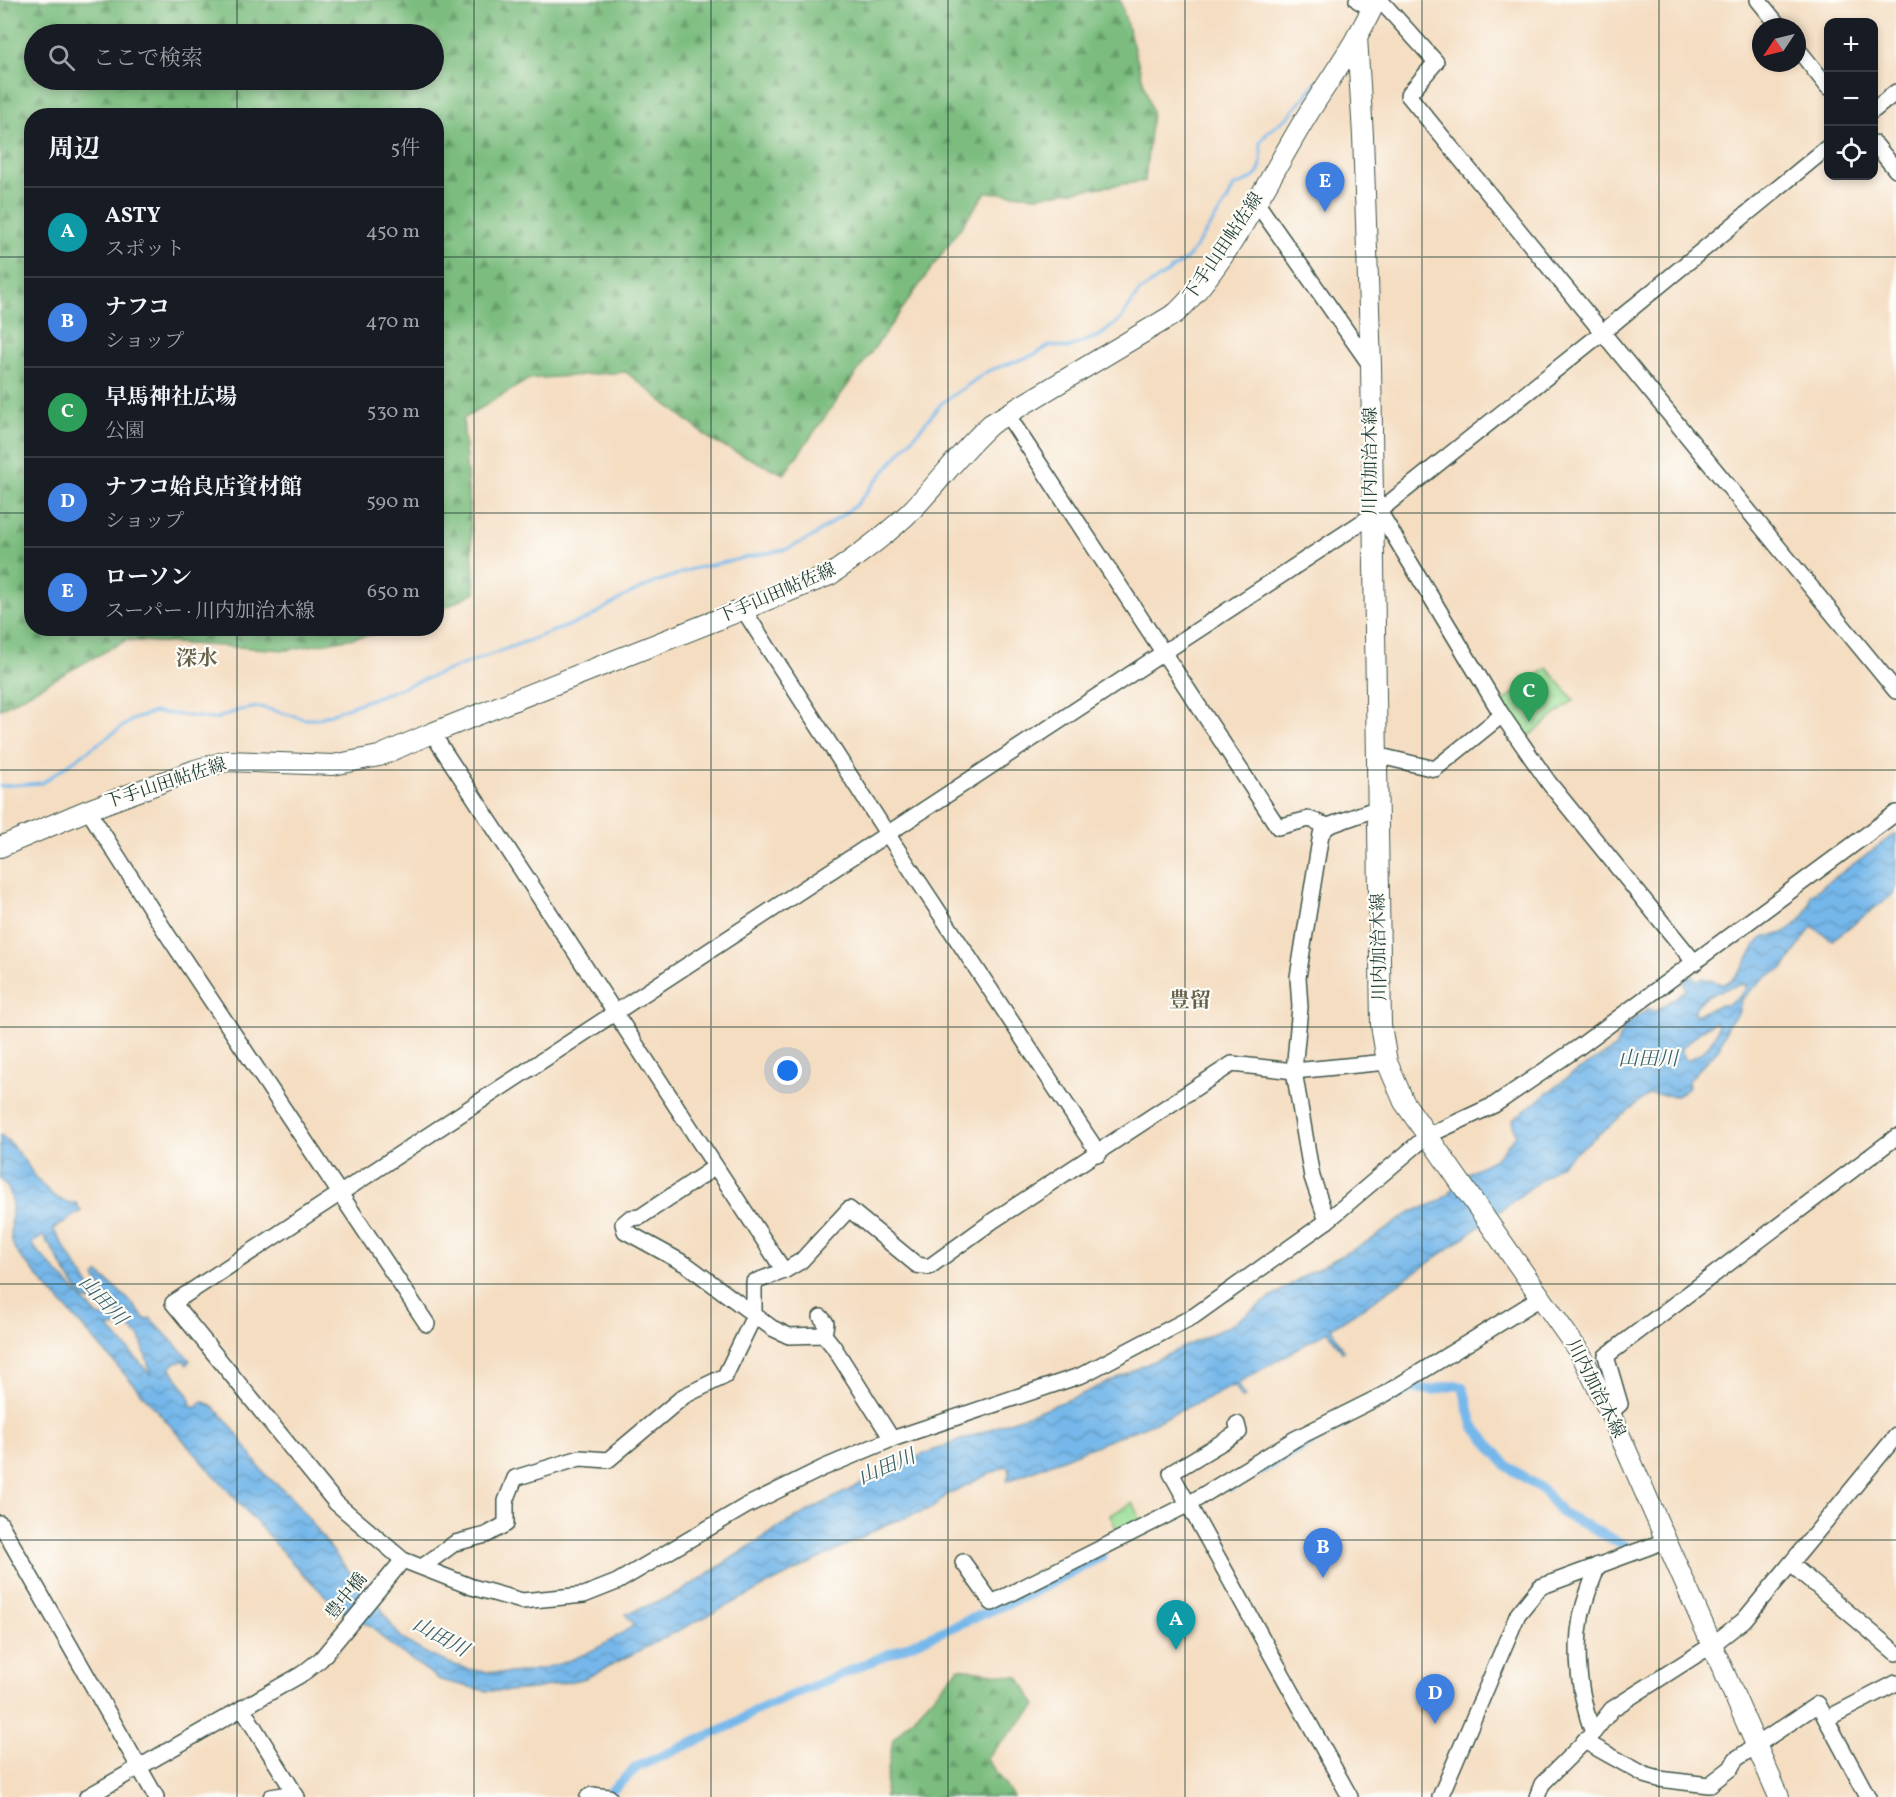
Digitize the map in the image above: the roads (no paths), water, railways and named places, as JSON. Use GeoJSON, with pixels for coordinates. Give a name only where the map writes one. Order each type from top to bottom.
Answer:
{"type":"FeatureCollection","features":[{"type":"Feature","properties":{"kind":"main road"},"geometry":{"type":"LineString","coordinates":[[1357,36],[1371,2]]}},
{"type":"Feature","properties":{"kind":"main road","name":"下手山田帖佐線"},"geometry":{"type":"LineString","coordinates":[[0,847],[88,810],[195,770],[227,761],[333,765],[379,756],[830,575],[854,559],[913,509],[970,443],[1006,413],[1176,313],[1199,290],[1256,202],[1357,36]]}},
{"type":"Feature","properties":{"kind":"main road","name":"川内加治木線"},"geometry":{"type":"LineString","coordinates":[[1357,36],[1371,366],[1382,1025],[1387,1062],[1404,1102],[1582,1356],[1610,1413],[1779,1797]]}},
{"type":"Feature","properties":{"kind":"street"},"geometry":{"type":"LineString","coordinates":[[1758,0],[1773,18]]}},
{"type":"Feature","properties":{"kind":"street"},"geometry":{"type":"LineString","coordinates":[[1371,2],[1436,62],[1408,95],[1896,691]]}},
{"type":"Feature","properties":{"kind":"street"},"geometry":{"type":"LineString","coordinates":[[1806,59],[1824,82]]}},
{"type":"Feature","properties":{"kind":"street"},"geometry":{"type":"LineString","coordinates":[[1878,107],[1896,92]]}},
{"type":"Feature","properties":{"kind":"street"},"geometry":{"type":"LineString","coordinates":[[1878,147],[1896,170]]}},
{"type":"Feature","properties":{"kind":"street"},"geometry":{"type":"LineString","coordinates":[[1824,150],[1603,332],[1375,514],[173,1304],[336,1503],[401,1563],[422,1567],[472,1587],[522,1601],[584,1594],[617,1582],[746,1506],[823,1467],[892,1439],[1082,1376],[1194,1316],[1328,1221],[1429,1138],[1494,1105],[1580,1047],[1896,813]]}},
{"type":"Feature","properties":{"kind":"street"},"geometry":{"type":"LineString","coordinates":[[1256,202],[1371,366]]}},
{"type":"Feature","properties":{"kind":"street"},"geometry":{"type":"LineString","coordinates":[[1006,413],[1278,827],[1309,819],[1328,826],[1378,808]]}},
{"type":"Feature","properties":{"kind":"street"},"geometry":{"type":"LineString","coordinates":[[1375,514],[1502,715],[1549,783],[1695,963]]}},
{"type":"Feature","properties":{"kind":"street"},"geometry":{"type":"LineString","coordinates":[[743,609],[888,835],[1098,1154]]}},
{"type":"Feature","properties":{"kind":"street"},"geometry":{"type":"LineString","coordinates":[[1376,755],[1436,769],[1502,715]]}},
{"type":"Feature","properties":{"kind":"street"},"geometry":{"type":"LineString","coordinates":[[432,733],[784,1271]]}},
{"type":"Feature","properties":{"kind":"street"},"geometry":{"type":"LineString","coordinates":[[88,810],[166,934],[427,1324]]}},
{"type":"Feature","properties":{"kind":"street"},"geometry":{"type":"LineString","coordinates":[[1328,826],[1318,844],[1298,977],[1300,1007],[1294,1071],[1312,1177],[1328,1221]]}},
{"type":"Feature","properties":{"kind":"street"},"geometry":{"type":"LineString","coordinates":[[422,1567],[455,1543],[486,1535],[506,1524],[506,1501],[515,1478],[580,1458],[608,1460],[684,1396],[725,1376],[754,1316],[754,1282],[784,1271],[801,1261],[849,1209],[917,1265],[929,1266],[994,1220],[1098,1154],[1232,1064],[1294,1071],[1387,1062]]}},
{"type":"Feature","properties":{"kind":"street"},"geometry":{"type":"LineString","coordinates":[[1610,1413],[1620,1404],[1606,1356],[1896,1137]]}},
{"type":"Feature","properties":{"kind":"street"},"geometry":{"type":"LineString","coordinates":[[715,1167],[640,1216],[630,1218],[623,1224],[625,1231],[687,1264],[754,1316],[789,1336],[824,1335]]}},
{"type":"Feature","properties":{"kind":"street"},"geometry":{"type":"LineString","coordinates":[[963,1562],[992,1603],[1187,1504],[1296,1439],[1385,1394],[1542,1297]]}},
{"type":"Feature","properties":{"kind":"street"},"geometry":{"type":"LineString","coordinates":[[821,1317],[826,1323],[824,1335],[892,1439]]}},
{"type":"Feature","properties":{"kind":"street"},"geometry":{"type":"LineString","coordinates":[[1237,1424],[1239,1432],[1171,1473],[1350,1797]]}},
{"type":"Feature","properties":{"kind":"street"},"geometry":{"type":"LineString","coordinates":[[1537,1797],[1542,1784],[1589,1737],[1612,1709],[1712,1645],[1744,1620],[1792,1565],[1896,1436]]}},
{"type":"Feature","properties":{"kind":"street"},"geometry":{"type":"LineString","coordinates":[[0,1523],[156,1797]]}},
{"type":"Feature","properties":{"kind":"street"},"geometry":{"type":"LineString","coordinates":[[1440,1797],[1518,1614],[1540,1587],[1665,1541]]}},
{"type":"Feature","properties":{"kind":"street","name":"豊中橋"},"geometry":{"type":"LineString","coordinates":[[87,1797],[302,1674],[326,1653],[401,1563]]}},
{"type":"Feature","properties":{"kind":"street"},"geometry":{"type":"LineString","coordinates":[[1598,1564],[1580,1629],[1579,1681],[1589,1737],[1652,1777],[1709,1785],[1731,1768],[1736,1759],[1818,1704],[1868,1797]]}},
{"type":"Feature","properties":{"kind":"street"},"geometry":{"type":"LineString","coordinates":[[1792,1565],[1896,1653]]}},
{"type":"Feature","properties":{"kind":"street"},"geometry":{"type":"LineString","coordinates":[[1826,1719],[1896,1683]]}},
{"type":"Feature","properties":{"kind":"street"},"geometry":{"type":"LineString","coordinates":[[242,1708],[295,1795],[272,1797]]}},
{"type":"Feature","properties":{"kind":"street"},"geometry":{"type":"LineString","coordinates":[[588,1797],[592,1795],[609,1797]]}},
{"type":"Feature","properties":{"kind":"water","name":"山田川"},"geometry":{"type":"Polygon","coordinates":[[[1896,833],[1896,885],[1893,894],[1832,940],[1812,926],[1784,968],[1764,978],[1741,1000],[1738,1014],[1728,1024],[1719,1048],[1688,1081],[1689,1087],[1677,1096],[1649,1094],[1493,1216],[1413,1274],[1331,1328],[1344,1351],[1342,1352],[1328,1331],[1238,1383],[1245,1397],[1242,1398],[1235,1385],[1160,1420],[1007,1481],[1010,1469],[1006,1466],[948,1494],[932,1508],[887,1524],[586,1678],[534,1689],[486,1691],[440,1680],[388,1643],[372,1627],[340,1610],[296,1567],[17,1253],[11,1234],[11,1196],[0,1179],[0,1135],[10,1143],[53,1195],[64,1201],[76,1203],[81,1211],[53,1229],[96,1297],[106,1296],[95,1277],[99,1273],[130,1301],[146,1320],[150,1318],[190,1360],[187,1365],[184,1361],[176,1362],[170,1368],[189,1395],[191,1406],[196,1408],[202,1401],[220,1413],[257,1465],[291,1497],[352,1575],[370,1591],[400,1636],[423,1652],[464,1668],[490,1673],[515,1673],[565,1662],[612,1640],[634,1625],[626,1614],[679,1593],[782,1525],[881,1473],[924,1454],[1078,1396],[1229,1326],[1297,1280],[1372,1239],[1411,1212],[1436,1203],[1449,1194],[1463,1175],[1495,1159],[1516,1135],[1512,1121],[1515,1118],[1572,1074],[1615,1048],[1624,1027],[1647,1009],[1656,1011],[1687,989],[1683,982],[1692,975],[1697,981],[1702,978],[1724,984],[1732,979],[1741,970],[1761,939],[1783,933],[1800,920],[1808,908],[1811,895],[1896,833]],[[1746,984],[1701,1001],[1696,1006],[1695,1015],[1719,1005],[1728,1005],[1746,989],[1746,984]],[[1715,1022],[1703,1029],[1680,1050],[1687,1061],[1707,1047],[1718,1025],[1715,1022]],[[43,1236],[31,1244],[98,1316],[120,1322],[122,1318],[111,1308],[82,1296],[43,1236]],[[126,1326],[108,1327],[152,1376],[140,1337],[126,1326]]]}},
{"type":"Feature","properties":{"kind":"waterway"},"geometry":{"type":"LineString","coordinates":[[0,786],[42,783],[132,720],[154,712],[215,719],[240,710],[260,707],[305,719],[317,719],[589,618],[625,596],[692,569],[787,549],[812,537],[856,505],[942,403],[988,371],[1034,355],[1051,345],[1067,348],[1101,335],[1121,319],[1139,292],[1188,258],[1227,201],[1234,186],[1250,180],[1259,172],[1260,142],[1268,132],[1289,116],[1319,79]]}},
{"type":"Feature","properties":{"kind":"waterway"},"geometry":{"type":"LineString","coordinates":[[1388,1400],[1411,1388],[1432,1390],[1456,1385],[1463,1387],[1473,1425],[1507,1466],[1542,1489],[1562,1513],[1626,1546]]}},
{"type":"Feature","properties":{"kind":"waterway"},"geometry":{"type":"LineString","coordinates":[[1230,1487],[1345,1422]]}},
{"type":"Feature","properties":{"kind":"waterway"},"geometry":{"type":"LineString","coordinates":[[610,1792],[637,1767],[732,1725],[755,1711],[1025,1596],[1102,1556]]}},
{"type":"Feature","properties":{"kind":"place","name":"ローソン"},"geometry":{"type":"Point","coordinates":[1325,212]}},
{"type":"Feature","properties":{"kind":"place","name":"早馬神社広場"},"geometry":{"type":"Point","coordinates":[1529,722]}},
{"type":"Feature","properties":{"kind":"place","name":"ナフコ"},"geometry":{"type":"Point","coordinates":[1323,1578]}},
{"type":"Feature","properties":{"kind":"place","name":"ASTY"},"geometry":{"type":"Point","coordinates":[1176,1650]}},
{"type":"Feature","properties":{"kind":"place","name":"ナフコ姶良店資材館"},"geometry":{"type":"Point","coordinates":[1435,1724]}},
{"type":"Feature","properties":{"kind":"district","name":"深水"},"geometry":{"type":"Point","coordinates":[197,659]}},
{"type":"Feature","properties":{"kind":"district","name":"豊留"},"geometry":{"type":"Point","coordinates":[1190,1001]}}]}
